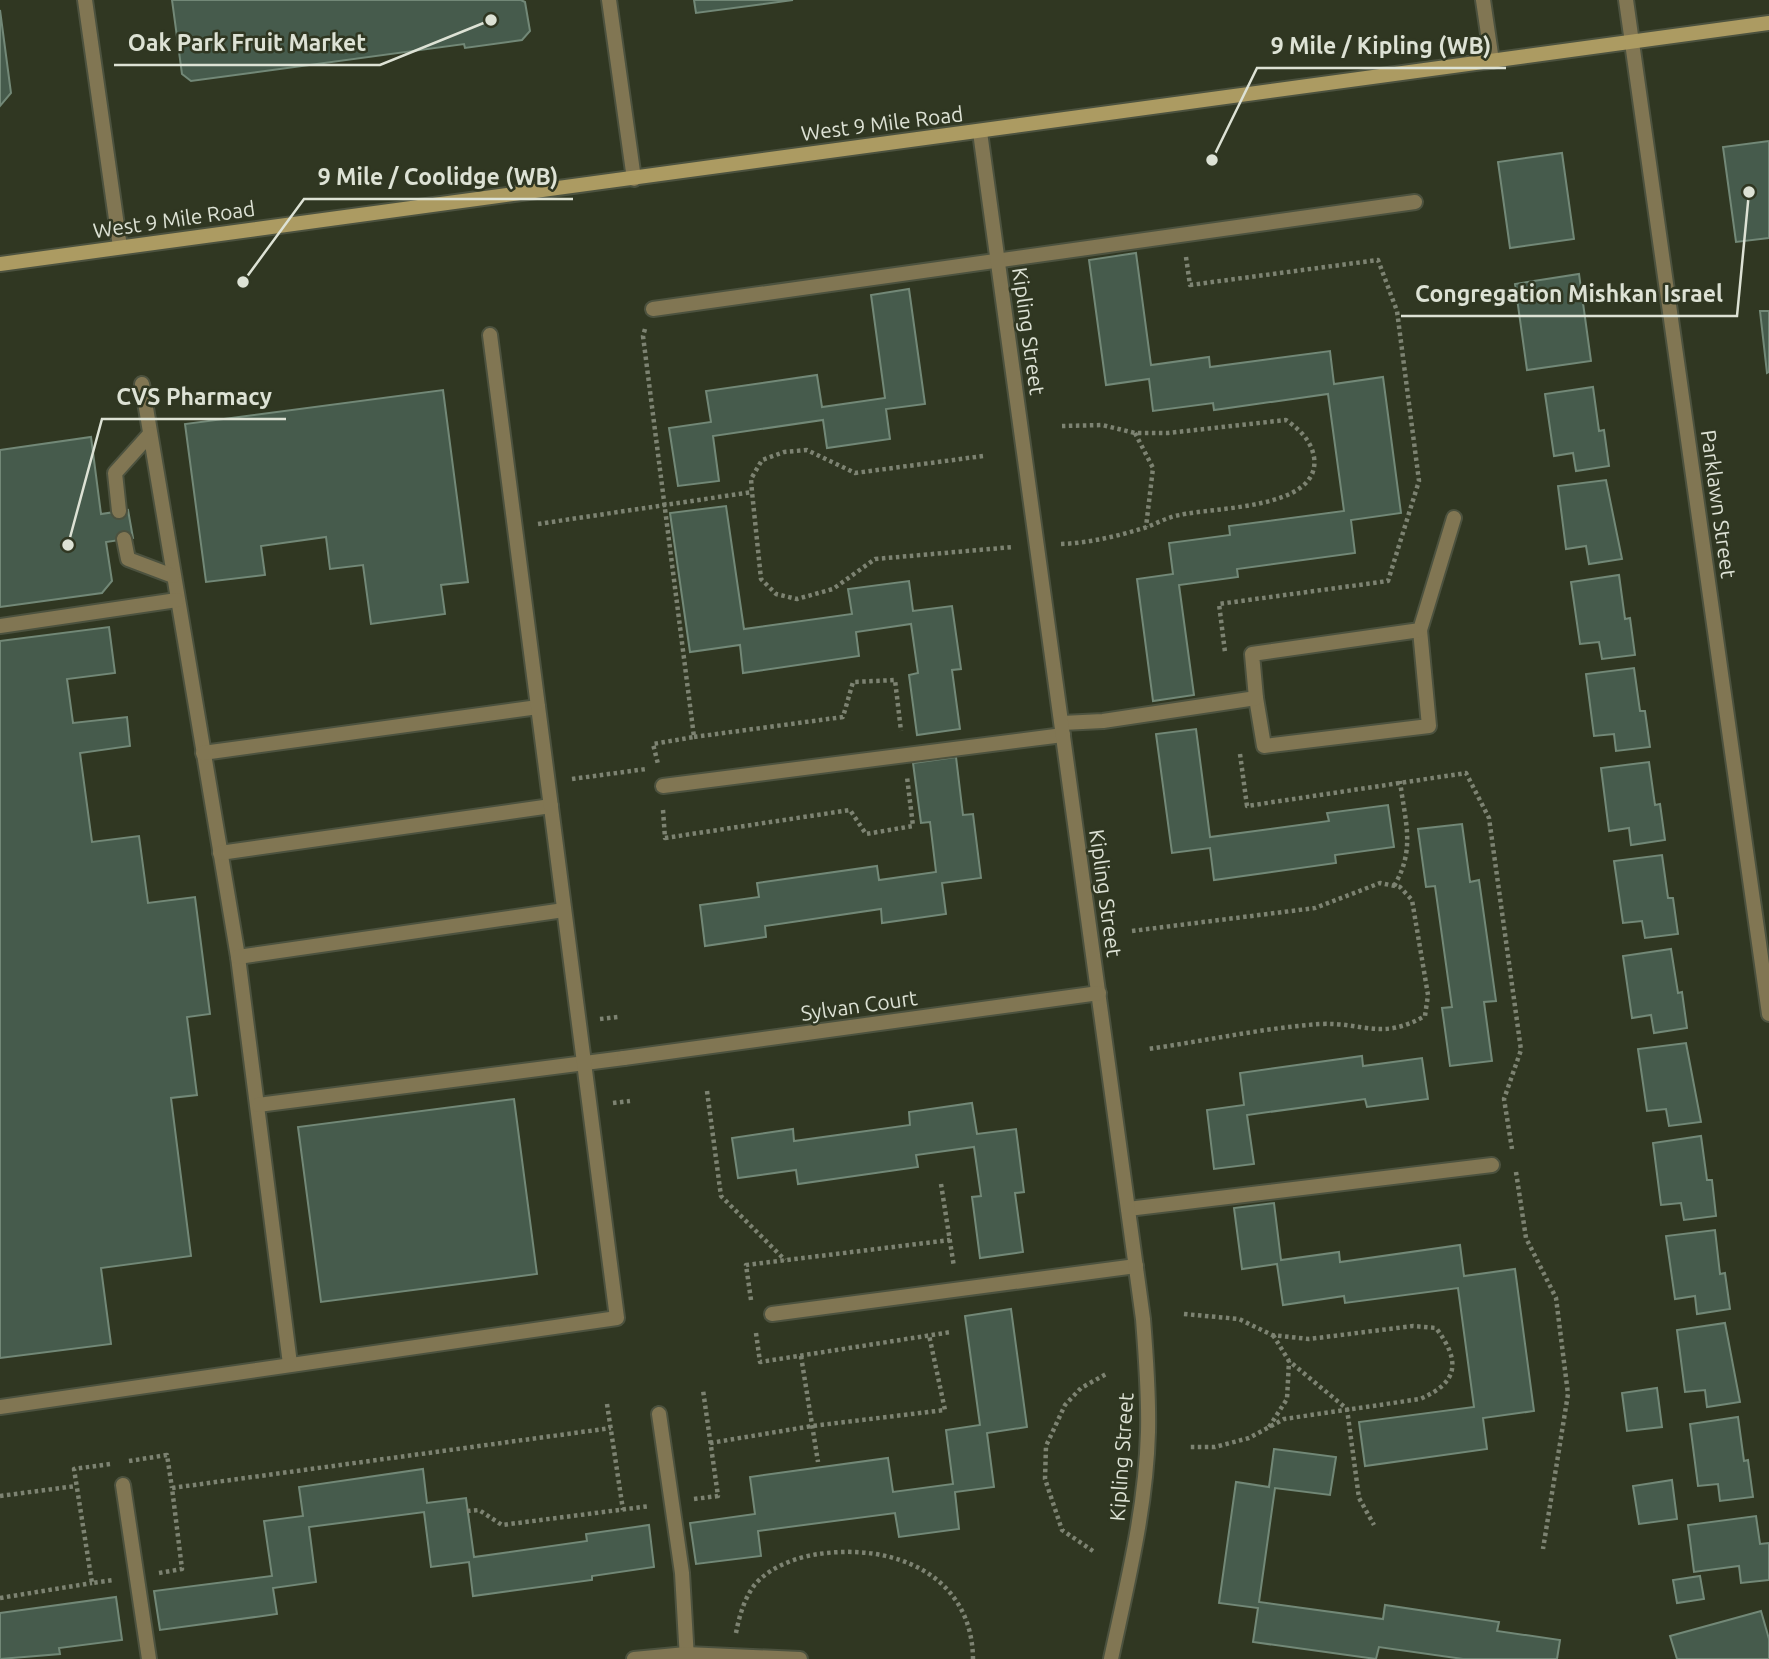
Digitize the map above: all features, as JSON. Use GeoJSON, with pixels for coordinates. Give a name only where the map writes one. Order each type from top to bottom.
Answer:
{"type":"FeatureCollection","features":[{"type":"Feature","properties":{"kind":"main road","name":"West 9 Mile Road"},"geometry":{"type":"LineString","coordinates":[[0,264],[1769,23]]}},
{"type":"Feature","properties":{"kind":"street"},"geometry":{"type":"LineString","coordinates":[[85,0],[120,247]]}},
{"type":"Feature","properties":{"kind":"street"},"geometry":{"type":"LineString","coordinates":[[609,0],[634,179]]}},
{"type":"Feature","properties":{"kind":"street"},"geometry":{"type":"LineString","coordinates":[[1483,0],[1492,61]]}},
{"type":"Feature","properties":{"kind":"street","name":"Parklawn Street"},"geometry":{"type":"LineString","coordinates":[[1626,0],[1769,1014]]}},
{"type":"Feature","properties":{"kind":"street","name":"Kipling Street"},"geometry":{"type":"LineString","coordinates":[[980,132],[1143,1319],[1148,1432],[1134,1554],[1111,1659]]}},
{"type":"Feature","properties":{"kind":"street"},"geometry":{"type":"LineString","coordinates":[[653,309],[1415,202]]}},
{"type":"Feature","properties":{"kind":"street"},"geometry":{"type":"LineString","coordinates":[[0,1407],[617,1318],[490,335]]}},
{"type":"Feature","properties":{"kind":"street"},"geometry":{"type":"LineString","coordinates":[[142,384],[238,957],[290,1364]]}},
{"type":"Feature","properties":{"kind":"street"},"geometry":{"type":"LineString","coordinates":[[119,511],[115,473],[150,434]]}},
{"type":"Feature","properties":{"kind":"street"},"geometry":{"type":"LineString","coordinates":[[1420,630],[1252,654],[1264,746],[1429,726],[1420,630],[1454,517]]}},
{"type":"Feature","properties":{"kind":"street"},"geometry":{"type":"LineString","coordinates":[[124,540],[128,559],[173,576]]}},
{"type":"Feature","properties":{"kind":"street"},"geometry":{"type":"LineString","coordinates":[[0,626],[177,600]]}},
{"type":"Feature","properties":{"kind":"street"},"geometry":{"type":"LineString","coordinates":[[663,786],[1062,729],[1256,698]]}},
{"type":"Feature","properties":{"kind":"street"},"geometry":{"type":"LineString","coordinates":[[203,753],[538,707]]}},
{"type":"Feature","properties":{"kind":"street"},"geometry":{"type":"LineString","coordinates":[[220,853],[551,806]]}},
{"type":"Feature","properties":{"kind":"street"},"geometry":{"type":"LineString","coordinates":[[238,957],[564,910]]}},
{"type":"Feature","properties":{"kind":"street","name":"Sylvan Court"},"geometry":{"type":"LineString","coordinates":[[258,1105],[1099,993]]}},
{"type":"Feature","properties":{"kind":"street"},"geometry":{"type":"LineString","coordinates":[[1128,1209],[1492,1165]]}},
{"type":"Feature","properties":{"kind":"street"},"geometry":{"type":"LineString","coordinates":[[772,1314],[1136,1266]]}},
{"type":"Feature","properties":{"kind":"street"},"geometry":{"type":"LineString","coordinates":[[659,1414],[682,1573],[687,1656]]}},
{"type":"Feature","properties":{"kind":"street"},"geometry":{"type":"LineString","coordinates":[[123,1485],[149,1659]]}},
{"type":"Feature","properties":{"kind":"street"},"geometry":{"type":"LineString","coordinates":[[634,1659],[687,1656],[800,1659]]}},
{"type":"Feature","properties":{"kind":"path"},"geometry":{"type":"LineString","coordinates":[[1182,234],[1190,285],[1378,260],[1397,311],[1419,481],[1388,581],[1219,604],[1247,806],[1401,781],[1465,774],[1489,818],[1521,1049],[1504,1099],[1526,1238],[1556,1298],[1568,1394],[1543,1549]]}},
{"type":"Feature","properties":{"kind":"path"},"geometry":{"type":"LineString","coordinates":[[548,782],[659,768],[653,744],[694,737],[643,336],[653,309]]}},
{"type":"Feature","properties":{"kind":"path"},"geometry":{"type":"LineString","coordinates":[[983,456],[855,473],[807,450],[784,452],[762,460],[751,479],[761,579],[776,594],[797,599],[833,589],[875,559],[1079,544],[1146,527],[1178,515],[1280,499],[1303,487],[1315,465],[1312,447],[1300,430],[1286,420],[1168,433],[1135,433],[1102,425],[1062,426]]}},
{"type":"Feature","properties":{"kind":"path"},"geometry":{"type":"LineString","coordinates":[[1135,433],[1153,468],[1146,527]]}},
{"type":"Feature","properties":{"kind":"path"},"geometry":{"type":"LineString","coordinates":[[515,527],[752,492]]}},
{"type":"Feature","properties":{"kind":"path"},"geometry":{"type":"LineString","coordinates":[[1394,886],[1407,864],[1408,840],[1401,781]]}},
{"type":"Feature","properties":{"kind":"path"},"geometry":{"type":"LineString","coordinates":[[1132,931],[1315,908],[1357,889],[1380,883],[1401,887],[1412,900],[1428,995],[1425,1016],[1404,1028],[1377,1031],[1321,1024],[1148,1049]]}},
{"type":"Feature","properties":{"kind":"path"},"geometry":{"type":"LineString","coordinates":[[707,1091],[722,1196],[786,1260]]}},
{"type":"Feature","properties":{"kind":"path"},"geometry":{"type":"LineString","coordinates":[[941,1184],[955,1275]]}},
{"type":"Feature","properties":{"kind":"path"},"geometry":{"type":"LineString","coordinates":[[1184,1314],[1239,1319],[1272,1335],[1309,1339],[1413,1326],[1436,1328],[1450,1347],[1452,1371],[1441,1390],[1420,1399],[1284,1419],[1249,1438],[1215,1447],[1189,1447]]}},
{"type":"Feature","properties":{"kind":"path"},"geometry":{"type":"LineString","coordinates":[[710,1443],[812,1426],[945,1410],[929,1335]]}},
{"type":"Feature","properties":{"kind":"path"},"geometry":{"type":"LineString","coordinates":[[1272,1335],[1289,1361],[1347,1409],[1359,1498],[1374,1525]]}},
{"type":"Feature","properties":{"kind":"path"},"geometry":{"type":"LineString","coordinates":[[801,1356],[818,1462]]}},
{"type":"Feature","properties":{"kind":"path"},"geometry":{"type":"LineString","coordinates":[[1269,1427],[1287,1399],[1289,1361]]}},
{"type":"Feature","properties":{"kind":"path"},"geometry":{"type":"LineString","coordinates":[[1093,1551],[1062,1530],[1045,1479],[1046,1446],[1065,1405],[1080,1388],[1108,1373]]}},
{"type":"Feature","properties":{"kind":"path"},"geometry":{"type":"LineString","coordinates":[[683,1501],[718,1496],[703,1390]]}},
{"type":"Feature","properties":{"kind":"path"},"geometry":{"type":"LineString","coordinates":[[607,1404],[623,1510]]}},
{"type":"Feature","properties":{"kind":"path"},"geometry":{"type":"LineString","coordinates":[[0,1598],[182,1569],[172,1488],[611,1428]]}},
{"type":"Feature","properties":{"kind":"path"},"geometry":{"type":"LineString","coordinates":[[0,1496],[76,1486],[92,1583]]}},
{"type":"Feature","properties":{"kind":"path"},"geometry":{"type":"LineString","coordinates":[[467,1511],[479,1510],[502,1525],[654,1505]]}},
{"type":"Feature","properties":{"kind":"path"},"geometry":{"type":"LineString","coordinates":[[736,1632],[740,1613],[754,1586],[776,1569],[800,1556],[832,1552],[871,1552],[912,1563],[951,1593],[973,1634],[973,1659]]}},
{"type":"Feature","properties":{"kind":"building"},"geometry":{"type":"Polygon","coordinates":[[[172,0],[521,0],[525,2],[530,31],[522,40],[465,48],[464,44],[191,81],[182,74],[172,0]]]}},
{"type":"Feature","properties":{"kind":"building"},"geometry":{"type":"Polygon","coordinates":[[[694,0],[793,0],[696,13],[694,0]]]}},
{"type":"Feature","properties":{"kind":"building"},"geometry":{"type":"Polygon","coordinates":[[[0,10],[11,93],[0,106],[0,10]]]}},
{"type":"Feature","properties":{"kind":"building"},"geometry":{"type":"Polygon","coordinates":[[[1769,141],[1769,238],[1736,242],[1723,147],[1769,141]]]}},
{"type":"Feature","properties":{"kind":"building"},"geometry":{"type":"Polygon","coordinates":[[[1562,153],[1574,239],[1510,248],[1498,162],[1562,153]]]}},
{"type":"Feature","properties":{"kind":"building"},"geometry":{"type":"Polygon","coordinates":[[[1136,253],[1151,365],[1209,357],[1210,367],[1330,351],[1334,384],[1383,377],[1401,513],[1351,520],[1355,553],[1237,569],[1238,577],[1179,585],[1194,695],[1153,701],[1137,579],[1173,574],[1169,543],[1230,535],[1229,526],[1344,511],[1328,394],[1214,410],[1213,403],[1153,411],[1149,379],[1106,385],[1089,260],[1136,253]]]}},
{"type":"Feature","properties":{"kind":"building"},"geometry":{"type":"Polygon","coordinates":[[[1579,274],[1591,361],[1527,370],[1515,284],[1579,274]]]}},
{"type":"Feature","properties":{"kind":"building"},"geometry":{"type":"Polygon","coordinates":[[[909,289],[925,404],[886,409],[890,439],[827,448],[823,420],[713,436],[719,481],[678,486],[669,428],[711,422],[706,391],[817,375],[822,407],[885,398],[871,295],[909,289]]]}},
{"type":"Feature","properties":{"kind":"building"},"geometry":{"type":"Polygon","coordinates":[[[1760,311],[1769,311],[1767,373],[1760,311]]]}},
{"type":"Feature","properties":{"kind":"building"},"geometry":{"type":"Polygon","coordinates":[[[1593,387],[1599,431],[1604,430],[1609,466],[1576,471],[1573,453],[1554,456],[1545,394],[1593,387]]]}},
{"type":"Feature","properties":{"kind":"building"},"geometry":{"type":"Polygon","coordinates":[[[443,390],[468,582],[441,585],[445,614],[371,624],[363,565],[330,569],[326,537],[261,546],[265,575],[206,582],[185,424],[443,390]]]}},
{"type":"Feature","properties":{"kind":"building"},"geometry":{"type":"Polygon","coordinates":[[[91,437],[101,514],[128,510],[133,538],[106,542],[112,581],[102,593],[0,607],[0,450],[91,437]]]}},
{"type":"Feature","properties":{"kind":"building"},"geometry":{"type":"Polygon","coordinates":[[[1606,480],[1622,559],[1589,564],[1586,546],[1566,549],[1558,486],[1606,480]]]}},
{"type":"Feature","properties":{"kind":"building"},"geometry":{"type":"Polygon","coordinates":[[[726,506],[744,629],[852,614],[848,589],[909,581],[913,611],[952,606],[961,669],[952,670],[960,729],[917,735],[909,675],[918,673],[911,624],[856,632],[859,656],[743,673],[740,645],[690,652],[670,513],[726,506]]]}},
{"type":"Feature","properties":{"kind":"building"},"geometry":{"type":"Polygon","coordinates":[[[1619,575],[1625,619],[1630,618],[1635,655],[1602,659],[1599,642],[1580,644],[1571,582],[1619,575]]]}},
{"type":"Feature","properties":{"kind":"building"},"geometry":{"type":"Polygon","coordinates":[[[109,627],[115,673],[67,679],[73,723],[127,717],[130,746],[80,753],[92,842],[139,836],[148,903],[195,897],[210,1014],[187,1017],[197,1095],[171,1098],[191,1256],[101,1268],[111,1344],[0,1358],[0,641],[109,627]]]}},
{"type":"Feature","properties":{"kind":"building"},"geometry":{"type":"Polygon","coordinates":[[[1634,668],[1640,711],[1645,711],[1650,747],[1616,751],[1614,734],[1594,736],[1586,674],[1634,668]]]}},
{"type":"Feature","properties":{"kind":"building"},"geometry":{"type":"Polygon","coordinates":[[[1196,729],[1210,837],[1329,821],[1327,813],[1388,805],[1394,847],[1335,855],[1336,863],[1214,880],[1210,848],[1172,853],[1156,734],[1196,729]]]}},
{"type":"Feature","properties":{"kind":"building"},"geometry":{"type":"Polygon","coordinates":[[[956,757],[963,815],[973,814],[981,878],[942,883],[946,914],[882,923],[881,909],[765,926],[766,937],[705,946],[700,905],[759,897],[757,883],[877,866],[879,880],[936,872],[930,822],[921,823],[913,763],[956,757]]]}},
{"type":"Feature","properties":{"kind":"building"},"geometry":{"type":"Polygon","coordinates":[[[1649,762],[1655,805],[1660,804],[1665,840],[1631,845],[1629,828],[1609,831],[1601,768],[1649,762]]]}},
{"type":"Feature","properties":{"kind":"building"},"geometry":{"type":"Polygon","coordinates":[[[1462,824],[1470,882],[1479,880],[1496,1001],[1484,1002],[1492,1061],[1450,1066],[1442,1008],[1452,1007],[1435,886],[1426,887],[1418,829],[1462,824]]]}},
{"type":"Feature","properties":{"kind":"building"},"geometry":{"type":"Polygon","coordinates":[[[1662,855],[1668,898],[1673,898],[1678,934],[1645,938],[1642,921],[1623,923],[1614,861],[1662,855]]]}},
{"type":"Feature","properties":{"kind":"building"},"geometry":{"type":"Polygon","coordinates":[[[1671,949],[1678,993],[1682,992],[1687,1028],[1654,1033],[1651,1015],[1632,1018],[1623,956],[1671,949]]]}},
{"type":"Feature","properties":{"kind":"building"},"geometry":{"type":"Polygon","coordinates":[[[1686,1043],[1701,1122],[1669,1126],[1666,1109],[1647,1111],[1638,1049],[1686,1043]]]}},
{"type":"Feature","properties":{"kind":"building"},"geometry":{"type":"Polygon","coordinates":[[[1362,1056],[1363,1066],[1422,1058],[1428,1099],[1367,1107],[1365,1099],[1247,1115],[1254,1164],[1214,1169],[1207,1110],[1244,1105],[1240,1073],[1362,1056]]]}},
{"type":"Feature","properties":{"kind":"building"},"geometry":{"type":"Polygon","coordinates":[[[514,1099],[537,1274],[321,1302],[298,1127],[514,1099]]]}},
{"type":"Feature","properties":{"kind":"building"},"geometry":{"type":"Polygon","coordinates":[[[972,1103],[977,1134],[1016,1129],[1024,1192],[1015,1193],[1023,1252],[980,1258],[972,1197],[981,1196],[974,1147],[916,1155],[918,1167],[798,1184],[796,1170],[738,1178],[732,1138],[793,1129],[794,1141],[910,1125],[909,1112],[972,1103]]]}},
{"type":"Feature","properties":{"kind":"building"},"geometry":{"type":"Polygon","coordinates":[[[1701,1136],[1707,1180],[1712,1180],[1716,1216],[1684,1220],[1681,1203],[1661,1205],[1653,1143],[1701,1136]]]}},
{"type":"Feature","properties":{"kind":"building"},"geometry":{"type":"Polygon","coordinates":[[[1274,1203],[1281,1260],[1339,1252],[1340,1262],[1460,1245],[1464,1276],[1515,1269],[1534,1411],[1483,1418],[1487,1449],[1365,1466],[1359,1422],[1474,1407],[1458,1288],[1345,1303],[1344,1296],[1283,1305],[1277,1264],[1242,1269],[1234,1208],[1274,1203]]]}},
{"type":"Feature","properties":{"kind":"building"},"geometry":{"type":"Polygon","coordinates":[[[1715,1230],[1720,1274],[1725,1273],[1730,1309],[1697,1314],[1695,1296],[1675,1299],[1666,1236],[1715,1230]]]}},
{"type":"Feature","properties":{"kind":"building"},"geometry":{"type":"Polygon","coordinates":[[[1011,1309],[1027,1427],[987,1433],[994,1487],[955,1492],[959,1529],[899,1537],[895,1513],[758,1531],[761,1556],[696,1564],[690,1523],[755,1514],[750,1477],[888,1458],[893,1492],[953,1484],[946,1430],[980,1425],[965,1316],[1011,1309]]]}},
{"type":"Feature","properties":{"kind":"building"},"geometry":{"type":"Polygon","coordinates":[[[1725,1323],[1740,1402],[1707,1407],[1705,1390],[1685,1392],[1677,1330],[1725,1323]]]}},
{"type":"Feature","properties":{"kind":"building"},"geometry":{"type":"Polygon","coordinates":[[[1657,1388],[1662,1427],[1627,1431],[1622,1393],[1657,1388]]]}},
{"type":"Feature","properties":{"kind":"building"},"geometry":{"type":"Polygon","coordinates":[[[1738,1417],[1744,1461],[1748,1460],[1753,1497],[1720,1501],[1718,1484],[1698,1486],[1690,1424],[1738,1417]]]}},
{"type":"Feature","properties":{"kind":"building"},"geometry":{"type":"Polygon","coordinates":[[[1274,1449],[1336,1457],[1330,1495],[1275,1488],[1259,1602],[1383,1619],[1385,1605],[1499,1622],[1497,1631],[1560,1640],[1557,1659],[1463,1659],[1379,1647],[1376,1659],[1253,1642],[1258,1608],[1219,1603],[1236,1482],[1269,1487],[1274,1449]]]}},
{"type":"Feature","properties":{"kind":"building"},"geometry":{"type":"Polygon","coordinates":[[[423,1469],[427,1503],[466,1498],[474,1557],[587,1541],[586,1534],[649,1525],[654,1567],[592,1576],[592,1580],[473,1596],[469,1562],[431,1567],[424,1512],[309,1527],[316,1582],[273,1588],[277,1614],[160,1630],[154,1591],[272,1576],[264,1521],[303,1516],[299,1487],[423,1469]]]}},
{"type":"Feature","properties":{"kind":"building"},"geometry":{"type":"Polygon","coordinates":[[[1672,1480],[1677,1519],[1639,1524],[1633,1486],[1672,1480]]]}},
{"type":"Feature","properties":{"kind":"building"},"geometry":{"type":"Polygon","coordinates":[[[1756,1516],[1760,1544],[1769,1543],[1769,1580],[1741,1583],[1739,1566],[1694,1572],[1688,1525],[1756,1516]]]}},
{"type":"Feature","properties":{"kind":"building"},"geometry":{"type":"Polygon","coordinates":[[[1700,1576],[1704,1599],[1677,1603],[1673,1580],[1700,1576]]]}},
{"type":"Feature","properties":{"kind":"building"},"geometry":{"type":"Polygon","coordinates":[[[116,1597],[122,1640],[59,1648],[60,1654],[0,1659],[0,1613],[116,1597]]]}},
{"type":"Feature","properties":{"kind":"building"},"geometry":{"type":"Polygon","coordinates":[[[1761,1611],[1769,1639],[1769,1659],[1677,1659],[1670,1636],[1761,1611]]]}},
{"type":"Feature","properties":{"kind":"place","name":"Oak Park Fruit Market"},"geometry":{"type":"Point","coordinates":[491,20]}},
{"type":"Feature","properties":{"kind":"place","name":"9 Mile / Kipling (WB)"},"geometry":{"type":"Point","coordinates":[1212,160]}},
{"type":"Feature","properties":{"kind":"place","name":"Congregation Mishkan Israel"},"geometry":{"type":"Point","coordinates":[1749,192]}},
{"type":"Feature","properties":{"kind":"place","name":"9 Mile / Coolidge (WB)"},"geometry":{"type":"Point","coordinates":[243,282]}},
{"type":"Feature","properties":{"kind":"place","name":"CVS Pharmacy"},"geometry":{"type":"Point","coordinates":[68,545]}}]}
